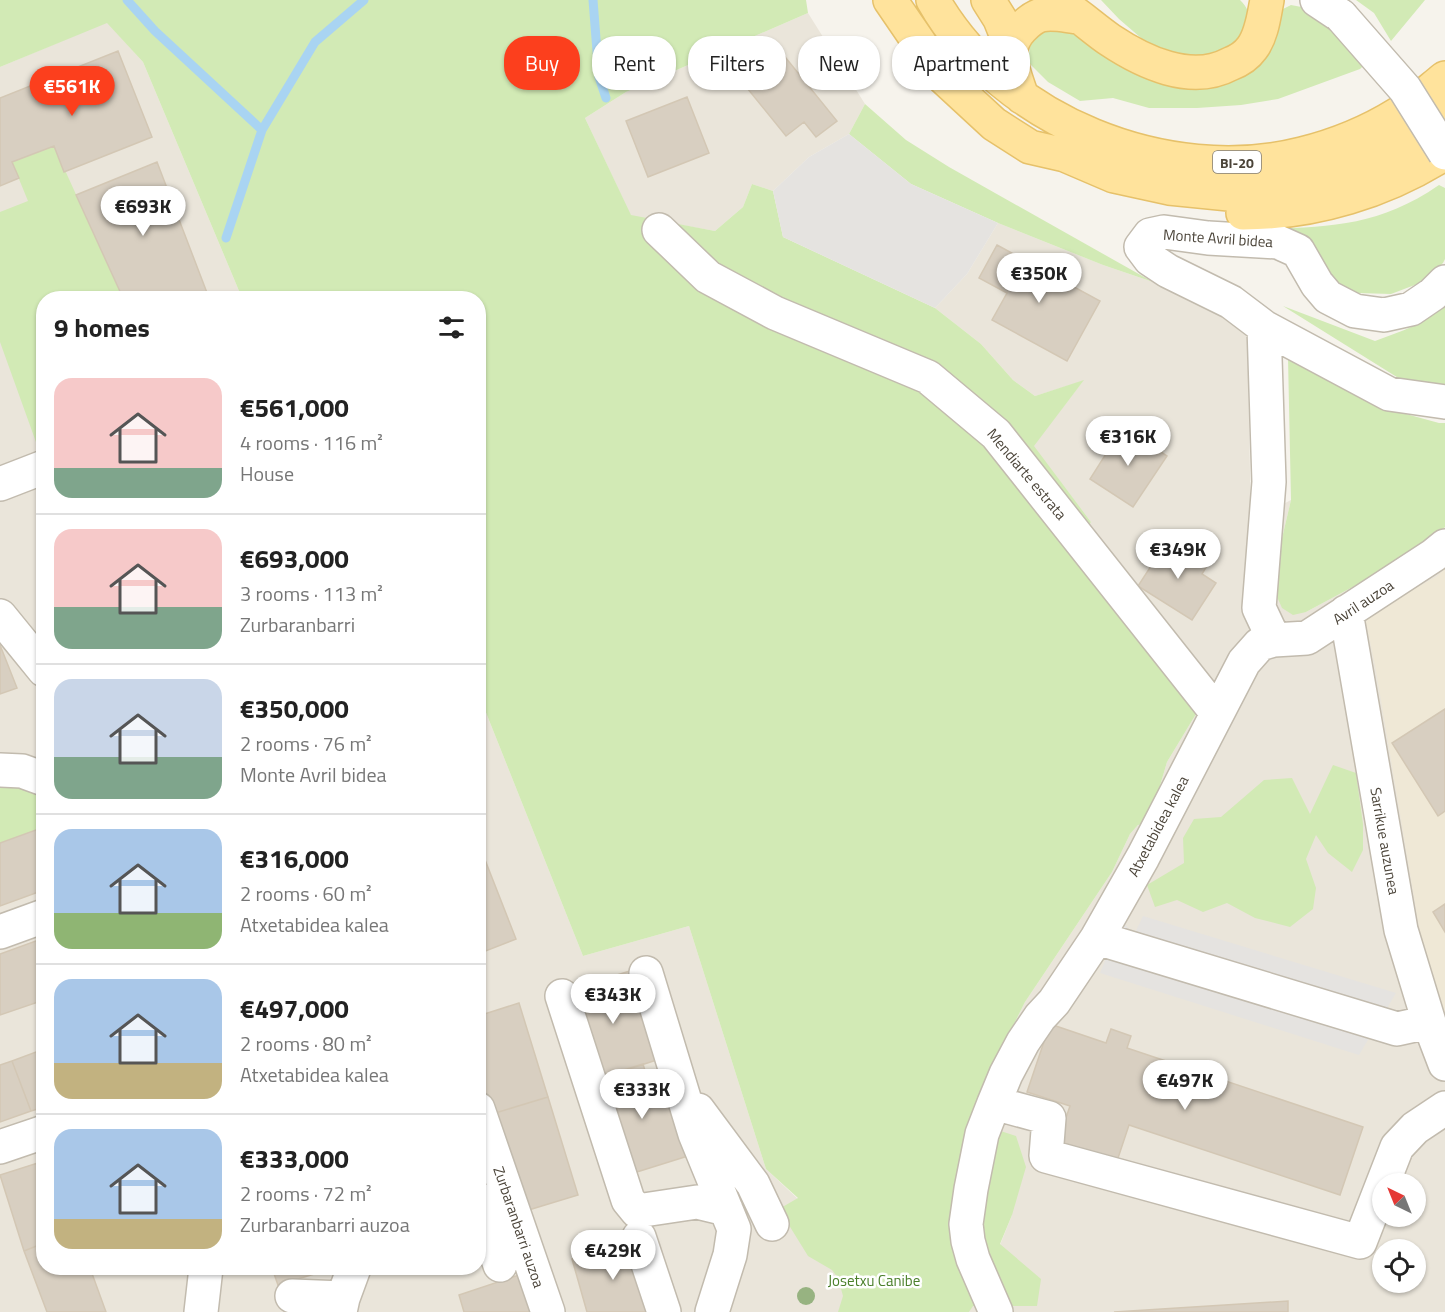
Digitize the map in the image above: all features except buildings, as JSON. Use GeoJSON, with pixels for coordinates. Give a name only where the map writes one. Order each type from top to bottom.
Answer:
{"type":"FeatureCollection","features":[{"type":"Feature","properties":{"kind":"main road","name":"BI-20"},"geometry":{"type":"LineString","coordinates":[[890,0],[942,76],[994,124],[1030,147],[1065,155],[1114,176],[1169,188],[1228,194],[1274,189],[1330,177],[1371,162],[1416,137],[1445,116]]}},
{"type":"Feature","properties":{"kind":"main road","name":"BI-20"},"geometry":{"type":"LineString","coordinates":[[933,0],[961,39],[987,68],[1022,97],[1091,135],[1138,152],[1194,162],[1260,161],[1302,154],[1354,136],[1399,114],[1445,78]]}},
{"type":"Feature","properties":{"kind":"main road"},"geometry":{"type":"LineString","coordinates":[[988,0],[1000,19],[1007,36]]}},
{"type":"Feature","properties":{"kind":"main road"},"geometry":{"type":"LineString","coordinates":[[1017,36],[1029,21],[1041,15],[1066,9],[1136,56],[1174,69],[1189,72],[1209,71],[1226,67],[1239,60],[1252,48],[1260,30],[1267,0]]}},
{"type":"Feature","properties":{"kind":"main road"},"geometry":{"type":"LineString","coordinates":[[1020,90],[1022,97]]}},
{"type":"Feature","properties":{"kind":"main road"},"geometry":{"type":"LineString","coordinates":[[1030,147],[1050,170],[1136,200],[1198,213],[1294,210],[1344,198],[1396,181],[1445,153]]}},
{"type":"Feature","properties":{"kind":"street"},"geometry":{"type":"LineString","coordinates":[[1329,8],[1405,89],[1445,153]]}},
{"type":"Feature","properties":{"kind":"street","name":"Mendiarte estrata"},"geometry":{"type":"LineString","coordinates":[[659,230],[708,277],[776,313],[927,376],[996,434],[1217,713]]}},
{"type":"Feature","properties":{"kind":"street","name":"Monte Avril bidea"},"geometry":{"type":"LineString","coordinates":[[1264,327],[1231,302],[1199,288],[1149,260],[1141,247],[1150,235],[1164,232],[1208,238],[1278,242],[1298,251],[1317,284],[1328,297],[1355,310],[1384,315],[1411,309],[1433,294],[1445,282]]}},
{"type":"Feature","properties":{"kind":"street"},"geometry":{"type":"LineString","coordinates":[[1264,327],[1389,394],[1445,402]]}},
{"type":"Feature","properties":{"kind":"street"},"geometry":{"type":"LineString","coordinates":[[1264,327],[1269,482],[1259,608],[1274,640]]}},
{"type":"Feature","properties":{"kind":"street"},"geometry":{"type":"LineString","coordinates":[[0,484],[36,470]]}},
{"type":"Feature","properties":{"kind":"street","name":"Avril auzoa"},"geometry":{"type":"LineString","coordinates":[[1274,640],[1307,638],[1445,546]]}},
{"type":"Feature","properties":{"kind":"street","name":"Sarrikue auzunea"},"geometry":{"type":"LineString","coordinates":[[1346,612],[1401,930],[1429,1022],[1445,1064]]}},
{"type":"Feature","properties":{"kind":"street"},"geometry":{"type":"LineString","coordinates":[[0,616],[36,660]]}},
{"type":"Feature","properties":{"kind":"street","name":"Atxetabidea kalea"},"geometry":{"type":"LineString","coordinates":[[996,1312],[974,1259],[968,1241],[966,1224],[982,1134],[993,1103],[1023,1042],[1040,1017],[1054,1002],[1097,938],[1143,857],[1244,662],[1260,644],[1274,640]]}},
{"type":"Feature","properties":{"kind":"street"},"geometry":{"type":"LineString","coordinates":[[0,770],[22,771],[36,776]]}},
{"type":"Feature","properties":{"kind":"street"},"geometry":{"type":"LineString","coordinates":[[0,932],[36,919]]}},
{"type":"Feature","properties":{"kind":"street"},"geometry":{"type":"LineString","coordinates":[[1097,938],[1397,1029],[1429,1022]]}},
{"type":"Feature","properties":{"kind":"street"},"geometry":{"type":"LineString","coordinates":[[646,973],[695,1134],[734,1229],[730,1255],[712,1312]]}},
{"type":"Feature","properties":{"kind":"street"},"geometry":{"type":"LineString","coordinates":[[562,996],[628,1200],[637,1211],[697,1202],[726,1209]]}},
{"type":"Feature","properties":{"kind":"street"},"geometry":{"type":"LineString","coordinates":[[681,1087],[753,1184],[772,1224]]}},
{"type":"Feature","properties":{"kind":"street"},"geometry":{"type":"LineString","coordinates":[[993,1103],[1049,1118],[1046,1156],[1360,1242],[1397,1147],[1415,1128],[1445,1108]]}},
{"type":"Feature","properties":{"kind":"street","name":"Zurbaranbarri auzoa"},"geometry":{"type":"LineString","coordinates":[[486,1132],[548,1312]]}},
{"type":"Feature","properties":{"kind":"street"},"geometry":{"type":"LineString","coordinates":[[0,1147],[36,1135]]}},
{"type":"Feature","properties":{"kind":"street","name":"Zurbaranbarri auzoa"},"geometry":{"type":"LineString","coordinates":[[486,1232],[490,1249]]}},
{"type":"Feature","properties":{"kind":"street"},"geometry":{"type":"LineString","coordinates":[[639,1237],[664,1312]]}},
{"type":"Feature","properties":{"kind":"street"},"geometry":{"type":"LineString","coordinates":[[201,1312],[205,1275]]}},
{"type":"Feature","properties":{"kind":"street"},"geometry":{"type":"LineString","coordinates":[[292,1296],[341,1305],[352,1275]]}},
{"type":"Feature","properties":{"kind":"shaded area"},"geometry":{"type":"Polygon","coordinates":[[[808,13],[822,36],[798,36],[798,90],[856,90],[865,104],[849,134],[809,157],[773,191],[752,184],[743,207],[715,231],[631,216],[585,118],[631,90],[676,90],[676,70],[688,65],[688,90],[786,90],[786,36],[755,36],[808,13]]]}},
{"type":"Feature","properties":{"kind":"shaded area"},"geometry":{"type":"Polygon","coordinates":[[[107,22],[143,62],[239,291],[36,291],[36,1275],[486,1275],[486,713],[583,956],[689,926],[766,1169],[918,1312],[0,1312],[0,67],[107,22]]]}},
{"type":"Feature","properties":{"kind":"shaded area"},"geometry":{"type":"Polygon","coordinates":[[[849,134],[911,184],[998,223],[967,274],[935,308],[783,237],[773,191],[809,157],[849,134]]]}},
{"type":"Feature","properties":{"kind":"shaded area"},"geometry":{"type":"Polygon","coordinates":[[[998,223],[1103,265],[1153,282],[1247,327],[1251,521],[1291,500],[1275,568],[1306,612],[1403,560],[1445,527],[1445,1312],[969,1312],[972,1306],[1037,1306],[1000,1245],[1012,1215],[976,1123],[979,1094],[1025,1002],[1112,872],[1130,834],[1138,825],[1149,823],[1167,762],[1196,714],[1124,622],[1074,551],[1091,522],[1033,446],[1083,381],[1035,396],[1013,380],[981,344],[935,308],[967,274],[998,223]]]}},
{"type":"Feature","properties":{"kind":"shaded area"},"geometry":{"type":"Polygon","coordinates":[[[1445,569],[1445,1028],[1426,969],[1366,622],[1373,611],[1436,577],[1445,569]]]}},
{"type":"Feature","properties":{"kind":"shaded area"},"geometry":{"type":"Polygon","coordinates":[[[1143,916],[1396,993],[1359,1055],[1100,973],[1122,921],[1134,935],[1143,916]]]}},
{"type":"Feature","properties":{"kind":"green space","name":"Josetxu Canibe"},"geometry":{"type":"Polygon","coordinates":[[[0,0],[806,0],[808,13],[755,36],[688,36],[688,65],[676,70],[676,36],[592,36],[592,90],[631,90],[585,118],[631,215],[715,231],[743,207],[752,184],[773,191],[783,237],[935,308],[981,344],[1013,380],[1035,396],[1084,380],[1034,446],[1091,522],[1074,551],[1124,622],[1196,714],[1167,762],[1149,823],[1138,825],[1130,834],[1112,872],[1025,1002],[979,1094],[976,1123],[1016,1136],[1026,1167],[1012,1215],[1000,1244],[1041,1279],[1037,1306],[973,1306],[969,1312],[838,1312],[843,1296],[838,1278],[832,1270],[808,1256],[779,1209],[798,1198],[766,1169],[689,926],[583,956],[486,713],[486,291],[239,291],[143,62],[107,23],[0,67],[0,0]]]}},
{"type":"Feature","properties":{"kind":"green space"},"geometry":{"type":"Polygon","coordinates":[[[1101,0],[1240,0],[1249,14],[1249,23],[1244,39],[1212,58],[1180,57],[1148,44],[1101,0]]]}},
{"type":"Feature","properties":{"kind":"green space"},"geometry":{"type":"Polygon","coordinates":[[[1356,0],[1425,0],[1391,41],[1374,13],[1356,0]]]}},
{"type":"Feature","properties":{"kind":"green space"},"geometry":{"type":"Polygon","coordinates":[[[1291,5],[1317,10],[1367,62],[1360,69],[1278,99],[1241,105],[1197,108],[1149,108],[1113,98],[1080,101],[1048,82],[1030,64],[1031,39],[1050,26],[1071,31],[1212,86],[1279,11],[1291,5]]]}},
{"type":"Feature","properties":{"kind":"green space"},"geometry":{"type":"Polygon","coordinates":[[[865,104],[906,140],[949,167],[1153,282],[1103,265],[998,223],[911,184],[849,134],[865,104]]]}},
{"type":"Feature","properties":{"kind":"green space"},"geometry":{"type":"Polygon","coordinates":[[[54,146],[120,291],[36,291],[36,442],[0,342],[0,212],[28,201],[12,162],[54,146]]]}},
{"type":"Feature","properties":{"kind":"green space"},"geometry":{"type":"Polygon","coordinates":[[[1439,185],[1445,188],[1445,259],[1420,283],[1391,294],[1357,293],[1332,288],[1253,230],[1327,226],[1371,218],[1416,199],[1439,185]]]}},
{"type":"Feature","properties":{"kind":"green space"},"geometry":{"type":"Polygon","coordinates":[[[1445,305],[1445,386],[1425,390],[1400,379],[1283,306],[1375,341],[1421,322],[1445,305]]]}},
{"type":"Feature","properties":{"kind":"green space"},"geometry":{"type":"Polygon","coordinates":[[[1288,358],[1384,408],[1445,423],[1445,527],[1403,560],[1306,612],[1293,615],[1282,608],[1274,590],[1275,568],[1291,500],[1288,358]]]}},
{"type":"Feature","properties":{"kind":"green space"},"geometry":{"type":"Polygon","coordinates":[[[1333,765],[1356,773],[1363,824],[1363,850],[1352,872],[1328,853],[1316,835],[1306,859],[1316,888],[1313,909],[1290,927],[1255,918],[1227,903],[1203,912],[1177,900],[1155,907],[1147,885],[1184,863],[1183,838],[1194,819],[1221,817],[1264,780],[1292,778],[1310,814],[1333,765]]]}},
{"type":"Feature","properties":{"kind":"green space"},"geometry":{"type":"Polygon","coordinates":[[[0,784],[36,787],[36,832],[0,845],[0,784]]]}},
{"type":"Feature","properties":{"kind":"waterway"},"geometry":{"type":"LineString","coordinates":[[127,0],[155,31],[262,130]]}},
{"type":"Feature","properties":{"kind":"waterway"},"geometry":{"type":"LineString","coordinates":[[226,238],[262,130],[315,42],[364,0]]}},
{"type":"Feature","properties":{"kind":"waterway"},"geometry":{"type":"LineString","coordinates":[[593,0],[599,77],[606,98]]}}]}
